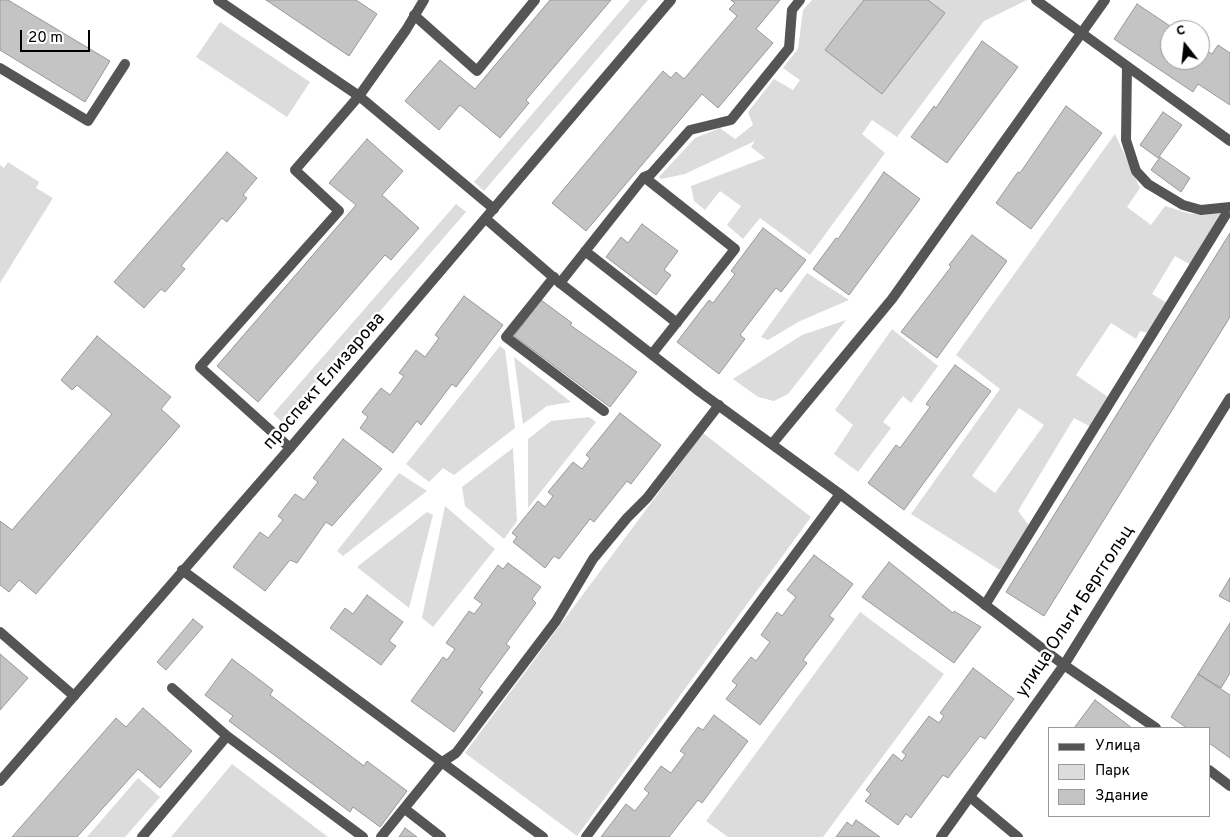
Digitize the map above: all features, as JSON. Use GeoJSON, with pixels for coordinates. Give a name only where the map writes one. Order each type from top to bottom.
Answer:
{"type":"FeatureCollection","features":[{"type":"Feature","properties":{"kind":"street"},"geometry":{"type":"LineString","coordinates":[[218,0],[359,96],[494,209]]}},
{"type":"Feature","properties":{"kind":"street"},"geometry":{"type":"LineString","coordinates":[[414,15],[477,71],[535,0]]}},
{"type":"Feature","properties":{"kind":"street","name":"проспект Елизарова"},"geometry":{"type":"LineString","coordinates":[[0,781],[290,448],[671,0]]}},
{"type":"Feature","properties":{"kind":"street"},"geometry":{"type":"LineString","coordinates":[[604,411],[506,337],[585,251],[644,177],[650,174],[690,130],[731,120],[789,48],[792,10],[800,0]]}},
{"type":"Feature","properties":{"kind":"street"},"geometry":{"type":"LineString","coordinates":[[1036,0],[1230,141]]}},
{"type":"Feature","properties":{"kind":"street"},"geometry":{"type":"LineString","coordinates":[[772,444],[892,299],[1105,0]]}},
{"type":"Feature","properties":{"kind":"street"},"geometry":{"type":"LineString","coordinates":[[290,448],[200,367],[339,211],[294,170],[359,96],[414,15],[420,1]]}},
{"type":"Feature","properties":{"kind":"street"},"geometry":{"type":"LineString","coordinates":[[0,68],[88,121],[125,64]]}},
{"type":"Feature","properties":{"kind":"street"},"geometry":{"type":"LineString","coordinates":[[1127,66],[1126,140],[1136,171],[1148,184],[1182,205],[1201,210],[1230,207]]}},
{"type":"Feature","properties":{"kind":"street"},"geometry":{"type":"LineString","coordinates":[[644,177],[736,249],[652,354]]}},
{"type":"Feature","properties":{"kind":"street"},"geometry":{"type":"LineString","coordinates":[[985,605],[1230,207]]}},
{"type":"Feature","properties":{"kind":"street"},"geometry":{"type":"LineString","coordinates":[[486,218],[557,280],[652,354],[840,494],[1064,666],[1155,727]]}},
{"type":"Feature","properties":{"kind":"street"},"geometry":{"type":"LineString","coordinates":[[585,251],[677,323]]}},
{"type":"Feature","properties":{"kind":"street","name":"улица Ольги Берггольц"},"geometry":{"type":"LineString","coordinates":[[941,837],[1064,666],[1230,398]]}},
{"type":"Feature","properties":{"kind":"street"},"geometry":{"type":"LineString","coordinates":[[382,837],[442,762],[456,752],[556,621],[593,559],[627,518],[647,498],[719,405]]}},
{"type":"Feature","properties":{"kind":"street"},"geometry":{"type":"LineString","coordinates":[[586,837],[840,494]]}},
{"type":"Feature","properties":{"kind":"street"},"geometry":{"type":"LineString","coordinates":[[182,570],[543,837]]}},
{"type":"Feature","properties":{"kind":"street"},"geometry":{"type":"LineString","coordinates":[[0,632],[74,696]]}},
{"type":"Feature","properties":{"kind":"street"},"geometry":{"type":"LineString","coordinates":[[172,688],[227,736],[363,837]]}},
{"type":"Feature","properties":{"kind":"street"},"geometry":{"type":"LineString","coordinates":[[142,837],[227,736]]}},
{"type":"Feature","properties":{"kind":"street"},"geometry":{"type":"LineString","coordinates":[[1210,771],[1230,786]]}},
{"type":"Feature","properties":{"kind":"street"},"geometry":{"type":"LineString","coordinates":[[970,797],[1018,837]]}},
{"type":"Feature","properties":{"kind":"street"},"geometry":{"type":"LineString","coordinates":[[405,809],[441,837]]}},
{"type":"Feature","properties":{"kind":"green space"},"geometry":{"type":"Polygon","coordinates":[[[630,0],[648,0],[484,191],[474,182],[630,0]]]}},
{"type":"Feature","properties":{"kind":"green space"},"geometry":{"type":"Polygon","coordinates":[[[812,0],[1027,0],[984,21],[897,137],[872,120],[862,134],[885,153],[810,255],[760,218],[743,239],[727,225],[741,206],[720,191],[705,210],[694,201],[691,186],[765,158],[751,147],[755,141],[685,174],[661,179],[659,177],[695,138],[720,128],[735,139],[753,125],[748,112],[774,79],[793,90],[800,80],[783,68],[798,49],[803,10],[812,0]]]}},
{"type":"Feature","properties":{"kind":"green space"},"geometry":{"type":"Polygon","coordinates":[[[220,22],[310,82],[287,117],[196,57],[220,22]]]}},
{"type":"Feature","properties":{"kind":"green space"},"geometry":{"type":"Polygon","coordinates":[[[1115,134],[1140,188],[1127,207],[1151,225],[1165,206],[1191,214],[1223,211],[1191,265],[1175,256],[1152,294],[1167,303],[1148,333],[1140,331],[1136,339],[1111,323],[1076,375],[1108,397],[1091,427],[1074,418],[1018,511],[1030,527],[1000,570],[911,514],[1000,389],[956,355],[1115,134]],[[1019,408],[972,476],[995,493],[1044,425],[1019,408]]]}},
{"type":"Feature","properties":{"kind":"green space"},"geometry":{"type":"Polygon","coordinates":[[[8,162],[39,182],[36,188],[53,198],[0,283],[0,165],[4,168],[8,162]]]}},
{"type":"Feature","properties":{"kind":"green space"},"geometry":{"type":"Polygon","coordinates":[[[456,204],[466,212],[283,423],[273,414],[456,204]]]}},
{"type":"Feature","properties":{"kind":"green space"},"geometry":{"type":"Polygon","coordinates":[[[807,273],[849,300],[800,321],[768,340],[761,337],[807,273]]]}},
{"type":"Feature","properties":{"kind":"green space"},"geometry":{"type":"Polygon","coordinates":[[[846,320],[788,394],[774,401],[758,397],[733,379],[802,335],[846,320]]]}},
{"type":"Feature","properties":{"kind":"green space"},"geometry":{"type":"Polygon","coordinates":[[[892,329],[938,366],[911,403],[903,396],[883,422],[891,428],[858,472],[834,454],[853,425],[835,410],[892,329]]]}},
{"type":"Feature","properties":{"kind":"green space"},"geometry":{"type":"Polygon","coordinates":[[[500,346],[505,350],[515,428],[454,475],[443,468],[429,482],[406,464],[500,346]]]}},
{"type":"Feature","properties":{"kind":"green space"},"geometry":{"type":"Polygon","coordinates":[[[514,357],[571,402],[547,406],[523,424],[514,357]]]}},
{"type":"Feature","properties":{"kind":"green space"},"geometry":{"type":"Polygon","coordinates":[[[589,417],[596,422],[528,508],[528,439],[551,421],[589,417]]]}},
{"type":"Feature","properties":{"kind":"green space"},"geometry":{"type":"Polygon","coordinates":[[[703,433],[811,517],[577,836],[465,753],[703,433]]]}},
{"type":"Feature","properties":{"kind":"green space"},"geometry":{"type":"Polygon","coordinates":[[[513,448],[517,521],[504,539],[465,506],[462,487],[513,448]]]}},
{"type":"Feature","properties":{"kind":"green space"},"geometry":{"type":"Polygon","coordinates":[[[399,473],[427,491],[343,556],[337,551],[399,473]]]}},
{"type":"Feature","properties":{"kind":"green space"},"geometry":{"type":"Polygon","coordinates":[[[445,506],[495,549],[433,627],[422,618],[445,506]]]}},
{"type":"Feature","properties":{"kind":"green space"},"geometry":{"type":"Polygon","coordinates":[[[427,512],[433,515],[409,608],[357,567],[427,512]]]}},
{"type":"Feature","properties":{"kind":"green space"},"geometry":{"type":"Polygon","coordinates":[[[860,612],[944,674],[823,837],[728,837],[706,821],[860,612]]]}},
{"type":"Feature","properties":{"kind":"green space"},"geometry":{"type":"Polygon","coordinates":[[[232,764],[328,837],[171,837],[232,764]]]}},
{"type":"Feature","properties":{"kind":"green space"},"geometry":{"type":"Polygon","coordinates":[[[138,778],[160,797],[125,837],[87,837],[138,778]]]}},
{"type":"Feature","properties":{"kind":"building"},"geometry":{"type":"Polygon","coordinates":[[[0,0],[8,0],[110,61],[85,102],[0,50],[0,0]]]}},
{"type":"Feature","properties":{"kind":"building"},"geometry":{"type":"Polygon","coordinates":[[[266,0],[356,0],[377,14],[349,56],[266,0]]]}},
{"type":"Feature","properties":{"kind":"building"},"geometry":{"type":"Polygon","coordinates":[[[550,0],[611,0],[526,100],[529,103],[500,138],[460,105],[439,130],[405,101],[440,60],[475,89],[550,0]]]}},
{"type":"Feature","properties":{"kind":"building"},"geometry":{"type":"Polygon","coordinates":[[[731,0],[780,0],[756,29],[773,43],[718,108],[702,94],[586,231],[552,203],[663,71],[671,78],[676,72],[684,79],[737,16],[729,9],[735,3],[731,0]]]}},
{"type":"Feature","properties":{"kind":"building"},"geometry":{"type":"Polygon","coordinates":[[[864,0],[928,0],[945,13],[882,94],[825,50],[864,0]]]}},
{"type":"Feature","properties":{"kind":"building"},"geometry":{"type":"Polygon","coordinates":[[[1137,4],[1161,20],[1160,70],[1114,39],[1137,4]]]}},
{"type":"Feature","properties":{"kind":"building"},"geometry":{"type":"Polygon","coordinates":[[[982,41],[1018,67],[947,163],[911,137],[934,106],[936,108],[982,41]]]}},
{"type":"Feature","properties":{"kind":"building"},"geometry":{"type":"Polygon","coordinates":[[[1218,45],[1230,53],[1230,105],[1198,84],[1193,92],[1160,70],[1210,70],[1210,53],[1212,54],[1218,45]]]}},
{"type":"Feature","properties":{"kind":"building"},"geometry":{"type":"Polygon","coordinates":[[[1066,106],[1102,133],[1031,229],[996,203],[1018,172],[1020,173],[1066,106]]]}},
{"type":"Feature","properties":{"kind":"building"},"geometry":{"type":"Polygon","coordinates":[[[1163,112],[1182,125],[1158,158],[1140,145],[1163,112]]]}},
{"type":"Feature","properties":{"kind":"building"},"geometry":{"type":"Polygon","coordinates":[[[367,139],[403,171],[382,195],[419,228],[391,260],[385,255],[258,402],[217,366],[356,205],[329,183],[367,139]]]}},
{"type":"Feature","properties":{"kind":"building"},"geometry":{"type":"Polygon","coordinates":[[[227,152],[257,178],[243,195],[247,198],[227,222],[222,218],[181,266],[185,269],[165,292],[161,289],[144,308],[114,282],[227,152]]]}},
{"type":"Feature","properties":{"kind":"building"},"geometry":{"type":"Polygon","coordinates":[[[1160,157],[1190,178],[1181,192],[1151,170],[1160,157]]]}},
{"type":"Feature","properties":{"kind":"building"},"geometry":{"type":"Polygon","coordinates":[[[884,172],[920,199],[849,295],[813,269],[836,238],[838,239],[884,172]]]}},
{"type":"Feature","properties":{"kind":"building"},"geometry":{"type":"Polygon","coordinates":[[[642,224],[678,251],[664,270],[671,275],[656,295],[606,257],[621,237],[628,243],[642,224]]]}},
{"type":"Feature","properties":{"kind":"building"},"geometry":{"type":"Polygon","coordinates":[[[763,228],[806,260],[781,292],[776,288],[740,335],[745,339],[719,374],[677,342],[709,300],[713,303],[735,274],[731,271],[763,228]]]}},
{"type":"Feature","properties":{"kind":"building"},"geometry":{"type":"Polygon","coordinates":[[[1230,233],[1230,317],[1044,616],[1006,592],[1230,233]]]}},
{"type":"Feature","properties":{"kind":"building"},"geometry":{"type":"Polygon","coordinates":[[[972,235],[1007,261],[937,358],[901,332],[951,267],[949,265],[972,235]]]}},
{"type":"Feature","properties":{"kind":"building"},"geometry":{"type":"Polygon","coordinates":[[[464,296],[503,325],[456,387],[452,384],[421,425],[417,421],[393,453],[360,428],[368,417],[362,412],[381,388],[390,395],[404,376],[399,373],[416,350],[425,357],[439,338],[435,335],[464,296]]]}},
{"type":"Feature","properties":{"kind":"building"},"geometry":{"type":"Polygon","coordinates":[[[541,300],[572,323],[570,325],[637,372],[610,407],[514,336],[541,300]]]}},
{"type":"Feature","properties":{"kind":"building"},"geometry":{"type":"Polygon","coordinates":[[[97,336],[171,397],[161,409],[180,426],[36,594],[19,580],[9,592],[0,585],[0,521],[12,530],[112,414],[77,385],[72,390],[61,380],[97,336]]]}},
{"type":"Feature","properties":{"kind":"building"},"geometry":{"type":"Polygon","coordinates":[[[955,365],[991,391],[904,510],[868,483],[896,445],[900,448],[930,407],[926,404],[955,365]]]}},
{"type":"Feature","properties":{"kind":"building"},"geometry":{"type":"Polygon","coordinates":[[[620,413],[661,445],[631,484],[627,481],[594,522],[590,519],[559,559],[554,556],[545,568],[513,542],[517,537],[512,533],[538,501],[545,507],[553,496],[548,492],[573,462],[582,469],[590,458],[586,455],[620,413]]]}},
{"type":"Feature","properties":{"kind":"building"},"geometry":{"type":"Polygon","coordinates":[[[343,439],[382,469],[332,526],[326,522],[297,563],[290,560],[265,591],[233,567],[260,532],[268,538],[283,520],[278,516],[295,494],[304,500],[318,482],[313,478],[343,439]]]}},
{"type":"Feature","properties":{"kind":"building"},"geometry":{"type":"Polygon","coordinates":[[[814,555],[853,584],[829,616],[834,619],[803,660],[807,663],[760,725],[726,699],[737,685],[732,681],[751,657],[756,661],[770,642],[761,635],[777,612],[782,616],[796,597],[787,590],[814,555]]]}},
{"type":"Feature","properties":{"kind":"building"},"geometry":{"type":"Polygon","coordinates":[[[889,562],[953,613],[954,611],[981,627],[954,663],[862,597],[889,562]]]}},
{"type":"Feature","properties":{"kind":"building"},"geometry":{"type":"Polygon","coordinates":[[[508,563],[541,587],[532,599],[536,603],[506,644],[510,647],[479,689],[483,692],[454,732],[411,701],[443,657],[447,660],[455,649],[446,643],[469,611],[474,614],[482,604],[474,598],[498,565],[503,569],[508,563]]]}},
{"type":"Feature","properties":{"kind":"building"},"geometry":{"type":"Polygon","coordinates":[[[1230,578],[1230,602],[1219,596],[1230,578]]]}},
{"type":"Feature","properties":{"kind":"building"},"geometry":{"type":"Polygon","coordinates":[[[367,595],[403,622],[389,641],[396,646],[381,665],[330,628],[345,608],[353,614],[367,595]]]}},
{"type":"Feature","properties":{"kind":"building"},"geometry":{"type":"Polygon","coordinates":[[[193,619],[203,627],[166,670],[157,662],[193,619]]]}},
{"type":"Feature","properties":{"kind":"building"},"geometry":{"type":"Polygon","coordinates":[[[1230,623],[1230,673],[1221,688],[1198,674],[1230,623]]]}},
{"type":"Feature","properties":{"kind":"building"},"geometry":{"type":"Polygon","coordinates":[[[0,654],[28,678],[0,710],[0,654]]]}},
{"type":"Feature","properties":{"kind":"building"},"geometry":{"type":"Polygon","coordinates":[[[232,659],[273,690],[270,695],[364,766],[367,761],[407,791],[380,827],[353,807],[350,812],[229,721],[233,716],[205,695],[232,659]]]}},
{"type":"Feature","properties":{"kind":"building"},"geometry":{"type":"Polygon","coordinates":[[[973,668],[1014,699],[985,739],[980,736],[948,778],[943,775],[911,818],[906,814],[898,825],[865,801],[871,794],[866,790],[893,754],[902,761],[906,755],[902,752],[929,716],[939,723],[944,716],[940,713],[973,668]]]}},
{"type":"Feature","properties":{"kind":"building"},"geometry":{"type":"Polygon","coordinates":[[[1198,674],[1230,695],[1230,758],[1210,744],[1210,727],[1186,727],[1171,717],[1198,674]]]}},
{"type":"Feature","properties":{"kind":"building"},"geometry":{"type":"Polygon","coordinates":[[[1095,700],[1131,727],[1075,727],[1095,700]]]}},
{"type":"Feature","properties":{"kind":"building"},"geometry":{"type":"Polygon","coordinates":[[[143,708],[192,751],[160,788],[138,769],[77,837],[12,837],[116,718],[126,727],[143,708]]]}},
{"type":"Feature","properties":{"kind":"building"},"geometry":{"type":"Polygon","coordinates":[[[714,715],[748,741],[702,803],[698,800],[669,837],[601,837],[626,804],[635,811],[649,793],[644,789],[661,766],[671,773],[685,754],[680,751],[698,727],[703,730],[714,715]]]}},
{"type":"Feature","properties":{"kind":"building"},"geometry":{"type":"Polygon","coordinates":[[[856,820],[880,837],[836,837],[847,822],[852,826],[856,820]]]}},
{"type":"Feature","properties":{"kind":"building"},"geometry":{"type":"Polygon","coordinates":[[[405,828],[417,837],[399,837],[405,828]]]}}]}
